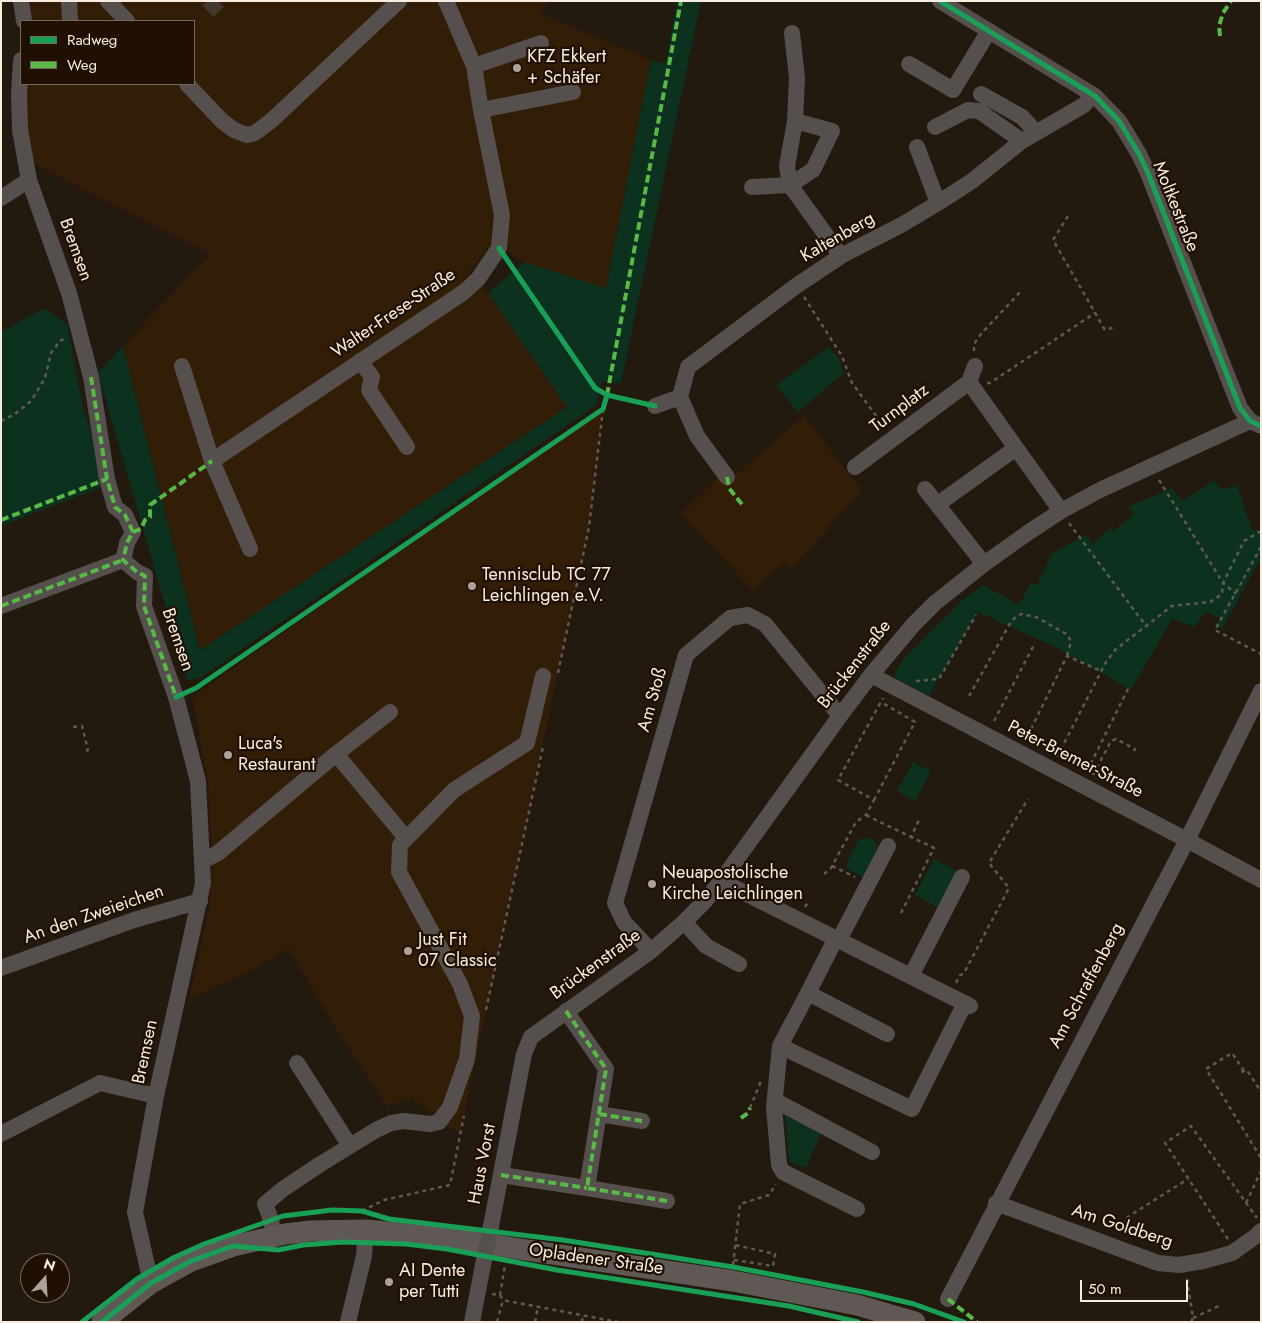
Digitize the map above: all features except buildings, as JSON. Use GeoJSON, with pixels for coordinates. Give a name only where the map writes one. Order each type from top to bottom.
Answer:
{"type":"FeatureCollection","features":[{"type":"Feature","properties":{"kind":"main road","name":"Opladener Straße"},"geometry":{"type":"LineString","coordinates":[[102,1322],[151,1283],[191,1261],[233,1246],[274,1236],[311,1231],[364,1220],[416,1234],[742,1282],[857,1305],[915,1322]]}},
{"type":"Feature","properties":{"kind":"street"},"geometry":{"type":"LineString","coordinates":[[21,1],[24,20]]}},
{"type":"Feature","properties":{"kind":"street"},"geometry":{"type":"LineString","coordinates":[[69,1],[70,20]]}},
{"type":"Feature","properties":{"kind":"street"},"geometry":{"type":"LineString","coordinates":[[108,1],[126,20]]}},
{"type":"Feature","properties":{"kind":"street"},"geometry":{"type":"LineString","coordinates":[[188,85],[222,121],[234,130],[246,135],[255,133],[272,120],[399,1]]}},
{"type":"Feature","properties":{"kind":"street","name":"Walter-Frese-Straße"},"geometry":{"type":"LineString","coordinates":[[212,461],[464,292],[478,280],[499,248],[502,215],[474,66],[446,1]]}},
{"type":"Feature","properties":{"kind":"street","name":"Moltkestraße"},"geometry":{"type":"LineString","coordinates":[[940,1],[1093,95],[1119,121],[1139,154],[1240,408],[1256,424]]}},
{"type":"Feature","properties":{"kind":"street"},"geometry":{"type":"LineString","coordinates":[[909,64],[953,90],[989,31]]}},
{"type":"Feature","properties":{"kind":"street"},"geometry":{"type":"LineString","coordinates":[[792,33],[797,78],[795,121],[787,166],[790,185],[841,256]]}},
{"type":"Feature","properties":{"kind":"street"},"geometry":{"type":"LineString","coordinates":[[474,66],[541,43]]}},
{"type":"Feature","properties":{"kind":"street","name":"Bremsen"},"geometry":{"type":"LineString","coordinates":[[20,77],[20,130],[28,180],[69,293],[79,330],[91,377],[107,479],[115,507],[125,515],[133,532],[127,543],[123,560],[145,576],[144,606],[176,697],[198,781],[203,882],[156,1096],[135,1212],[151,1283]]}},
{"type":"Feature","properties":{"kind":"street"},"geometry":{"type":"LineString","coordinates":[[481,110],[573,92]]}},
{"type":"Feature","properties":{"kind":"street"},"geometry":{"type":"LineString","coordinates":[[981,94],[1022,117],[1036,132]]}},
{"type":"Feature","properties":{"kind":"street","name":"Kaltenberg"},"geometry":{"type":"LineString","coordinates":[[680,396],[688,367],[796,286],[841,256],[904,224],[938,203],[972,181],[1022,141],[1084,105],[1093,95]]}},
{"type":"Feature","properties":{"kind":"street"},"geometry":{"type":"LineString","coordinates":[[935,127],[968,110],[979,111],[1022,141]]}},
{"type":"Feature","properties":{"kind":"street"},"geometry":{"type":"LineString","coordinates":[[752,187],[790,185],[813,170],[832,130],[795,121]]}},
{"type":"Feature","properties":{"kind":"street"},"geometry":{"type":"LineString","coordinates":[[917,147],[938,203]]}},
{"type":"Feature","properties":{"kind":"street"},"geometry":{"type":"LineString","coordinates":[[1,198],[28,180]]}},
{"type":"Feature","properties":{"kind":"street"},"geometry":{"type":"LineString","coordinates":[[360,361],[372,377],[369,390],[408,446]]}},
{"type":"Feature","properties":{"kind":"street"},"geometry":{"type":"LineString","coordinates":[[182,366],[212,461],[250,549]]}},
{"type":"Feature","properties":{"kind":"street"},"geometry":{"type":"LineString","coordinates":[[975,366],[970,382],[1060,512]]}},
{"type":"Feature","properties":{"kind":"street","name":"Turnplatz"},"geometry":{"type":"LineString","coordinates":[[855,468],[970,382]]}},
{"type":"Feature","properties":{"kind":"street"},"geometry":{"type":"LineString","coordinates":[[655,406],[680,396],[697,436],[727,478]]}},
{"type":"Feature","properties":{"kind":"street","name":"Brückenstraße"},"geometry":{"type":"LineString","coordinates":[[549,1023],[651,951],[684,922],[721,881],[871,675],[913,624],[935,603],[984,564],[1060,512],[1100,490],[1150,467],[1256,424]]}},
{"type":"Feature","properties":{"kind":"street"},"geometry":{"type":"LineString","coordinates":[[938,504],[1016,448]]}},
{"type":"Feature","properties":{"kind":"street"},"geometry":{"type":"LineString","coordinates":[[925,489],[984,564]]}},
{"type":"Feature","properties":{"kind":"street"},"geometry":{"type":"LineString","coordinates":[[1,606],[123,560]]}},
{"type":"Feature","properties":{"kind":"street","name":"Am Stoß"},"geometry":{"type":"LineString","coordinates":[[651,951],[624,922],[615,903],[686,655],[730,618],[748,615],[765,624],[840,716]]}},
{"type":"Feature","properties":{"kind":"street"},"geometry":{"type":"LineString","coordinates":[[274,1236],[265,1204],[283,1189],[350,1146],[391,1123],[404,1121],[430,1124],[440,1122],[450,1107],[467,1060],[478,1016],[399,872],[400,845],[454,790],[527,744],[551,675]]}},
{"type":"Feature","properties":{"kind":"street","name":"Peter-Bremer-Straße"},"geometry":{"type":"LineString","coordinates":[[871,675],[1261,880]]}},
{"type":"Feature","properties":{"kind":"street","name":"Am Schraffenberg"},"geometry":{"type":"LineString","coordinates":[[948,1299],[996,1203],[1187,840],[1261,691]]}},
{"type":"Feature","properties":{"kind":"street"},"geometry":{"type":"LineString","coordinates":[[203,861],[218,853],[336,754],[390,712]]}},
{"type":"Feature","properties":{"kind":"street"},"geometry":{"type":"LineString","coordinates":[[336,754],[406,838]]}},
{"type":"Feature","properties":{"kind":"street"},"geometry":{"type":"LineString","coordinates":[[857,1209],[783,1172],[779,1165],[774,1107],[780,1046],[888,846]]}},
{"type":"Feature","properties":{"kind":"street"},"geometry":{"type":"LineString","coordinates":[[911,976],[962,877]]}},
{"type":"Feature","properties":{"kind":"street"},"geometry":{"type":"LineString","coordinates":[[721,881],[911,976],[953,988],[967,1004],[912,1109],[780,1046]]}},
{"type":"Feature","properties":{"kind":"street","name":"An den Zweieichen"},"geometry":{"type":"LineString","coordinates":[[1,968],[134,920],[200,901]]}},
{"type":"Feature","properties":{"kind":"street"},"geometry":{"type":"LineString","coordinates":[[684,922],[706,946],[739,964]]}},
{"type":"Feature","properties":{"kind":"street"},"geometry":{"type":"LineString","coordinates":[[808,993],[887,1034]]}},
{"type":"Feature","properties":{"kind":"street"},"geometry":{"type":"LineString","coordinates":[[566,1011],[606,1068],[587,1188]]}},
{"type":"Feature","properties":{"kind":"street","name":"Haus Vorst"},"geometry":{"type":"LineString","coordinates":[[472,1322],[524,1054],[531,1037],[549,1023]]}},
{"type":"Feature","properties":{"kind":"street"},"geometry":{"type":"LineString","coordinates":[[297,1063],[350,1146]]}},
{"type":"Feature","properties":{"kind":"street"},"geometry":{"type":"LineString","coordinates":[[1,1134],[100,1084],[156,1096]]}},
{"type":"Feature","properties":{"kind":"street"},"geometry":{"type":"LineString","coordinates":[[776,1101],[872,1152]]}},
{"type":"Feature","properties":{"kind":"street"},"geometry":{"type":"LineString","coordinates":[[599,1114],[642,1121]]}},
{"type":"Feature","properties":{"kind":"street"},"geometry":{"type":"LineString","coordinates":[[501,1175],[667,1201]]}},
{"type":"Feature","properties":{"kind":"street","name":"Am Goldberg"},"geometry":{"type":"LineString","coordinates":[[996,1203],[1158,1263],[1186,1265],[1232,1253],[1261,1231]]}},
{"type":"Feature","properties":{"kind":"street"},"geometry":{"type":"LineString","coordinates":[[348,1322],[364,1256],[364,1220]]}},
{"type":"Feature","properties":{"kind":"path"},"geometry":{"type":"LineString","coordinates":[[1068,216],[1053,240],[1105,330],[1115,327]]}},
{"type":"Feature","properties":{"kind":"path"},"geometry":{"type":"LineString","coordinates":[[796,286],[819,318],[842,356],[852,383],[893,438]]}},
{"type":"Feature","properties":{"kind":"path"},"geometry":{"type":"LineString","coordinates":[[975,366],[974,344],[1021,291]]}},
{"type":"Feature","properties":{"kind":"path"},"geometry":{"type":"LineString","coordinates":[[970,382],[990,383],[1095,313]]}},
{"type":"Feature","properties":{"kind":"path"},"geometry":{"type":"LineString","coordinates":[[1,421],[15,414],[32,401],[45,378],[52,353],[60,342],[79,330]]}},
{"type":"Feature","properties":{"kind":"path"},"geometry":{"type":"LineString","coordinates":[[551,675],[590,527],[603,408]]}},
{"type":"Feature","properties":{"kind":"path"},"geometry":{"type":"LineString","coordinates":[[1150,467],[1222,583],[1236,594]]}},
{"type":"Feature","properties":{"kind":"path"},"geometry":{"type":"LineString","coordinates":[[1060,512],[1146,626]]}},
{"type":"Feature","properties":{"kind":"path"},"geometry":{"type":"LineString","coordinates":[[1051,770],[1101,671],[1116,649],[1172,606],[1210,602],[1222,594],[1222,583],[1244,541],[1261,530]]}},
{"type":"Feature","properties":{"kind":"path"},"geometry":{"type":"LineString","coordinates":[[1261,547],[1215,630],[1261,654]]}},
{"type":"Feature","properties":{"kind":"path"},"geometry":{"type":"LineString","coordinates":[[969,696],[1012,620],[1021,614],[1036,617],[1068,635],[1071,642],[1067,656],[1031,729]]}},
{"type":"Feature","properties":{"kind":"path"},"geometry":{"type":"LineString","coordinates":[[874,800],[838,780],[881,702],[890,686],[900,682],[939,679],[976,615]]}},
{"type":"Feature","properties":{"kind":"path"},"geometry":{"type":"LineString","coordinates":[[986,736],[1035,643]]}},
{"type":"Feature","properties":{"kind":"path"},"geometry":{"type":"LineString","coordinates":[[1067,656],[1101,671]]}},
{"type":"Feature","properties":{"kind":"path"},"geometry":{"type":"LineString","coordinates":[[1083,786],[1129,687]]}},
{"type":"Feature","properties":{"kind":"path"},"geometry":{"type":"LineString","coordinates":[[824,874],[832,866],[856,822],[866,815],[915,722],[881,702]]}},
{"type":"Feature","properties":{"kind":"path"},"geometry":{"type":"LineString","coordinates":[[73,727],[82,726],[88,750],[83,752]]}},
{"type":"Feature","properties":{"kind":"path"},"geometry":{"type":"LineString","coordinates":[[1083,786],[1111,741],[1116,739],[1135,749],[1134,751]]}},
{"type":"Feature","properties":{"kind":"path"},"geometry":{"type":"LineString","coordinates":[[478,1016],[544,742]]}},
{"type":"Feature","properties":{"kind":"path"},"geometry":{"type":"LineString","coordinates":[[953,988],[959,976],[964,973],[1009,888],[989,863],[1028,799]]}},
{"type":"Feature","properties":{"kind":"path"},"geometry":{"type":"LineString","coordinates":[[866,815],[934,848],[901,913]]}},
{"type":"Feature","properties":{"kind":"path"},"geometry":{"type":"LineString","coordinates":[[911,837],[920,818]]}},
{"type":"Feature","properties":{"kind":"path"},"geometry":{"type":"LineString","coordinates":[[832,866],[868,884]]}},
{"type":"Feature","properties":{"kind":"path"},"geometry":{"type":"LineString","coordinates":[[1261,1092],[1247,1070],[1243,1072],[1232,1053],[1206,1069],[1261,1158]]}},
{"type":"Feature","properties":{"kind":"path"},"geometry":{"type":"LineString","coordinates":[[364,1220],[384,1200],[450,1185],[464,1113]]}},
{"type":"Feature","properties":{"kind":"path"},"geometry":{"type":"LineString","coordinates":[[1236,1250],[1165,1143],[1191,1126],[1261,1224]]}},
{"type":"Feature","properties":{"kind":"path"},"geometry":{"type":"LineString","coordinates":[[1246,1203],[1261,1171]]}},
{"type":"Feature","properties":{"kind":"path"},"geometry":{"type":"LineString","coordinates":[[735,1245],[774,1254],[773,1266],[734,1260],[735,1245],[740,1204],[769,1195],[783,1172]]}},
{"type":"Feature","properties":{"kind":"path"},"geometry":{"type":"LineString","coordinates":[[1112,1246],[1126,1218],[1188,1179]]}},
{"type":"Feature","properties":{"kind":"path"},"geometry":{"type":"LineString","coordinates":[[500,1296],[506,1259]]}},
{"type":"Feature","properties":{"kind":"path"},"geometry":{"type":"LineString","coordinates":[[1186,1265],[1192,1320],[1222,1305]]}},
{"type":"Feature","properties":{"kind":"path"},"geometry":{"type":"LineString","coordinates":[[478,1292],[500,1296],[504,1300],[618,1322]]}},
{"type":"Feature","properties":{"kind":"path"},"geometry":{"type":"LineString","coordinates":[[497,1322],[504,1300]]}},
{"type":"Feature","properties":{"kind":"path"},"geometry":{"type":"LineString","coordinates":[[535,1322],[538,1307]]}},
{"type":"Feature","properties":{"kind":"path"},"geometry":{"type":"LineString","coordinates":[[582,1322],[583,1315]]}},
{"type":"Feature","properties":{"kind":"shaded area"},"geometry":{"type":"Polygon","coordinates":[[[31,1],[550,1],[539,13],[651,60],[606,289],[524,262],[492,243],[469,272],[488,293],[567,407],[200,650],[123,346],[210,254],[31,162],[24,130],[27,85],[195,85],[195,20],[30,20],[31,1]]]}},
{"type":"Feature","properties":{"kind":"shaded area"},"geometry":{"type":"Polygon","coordinates":[[[603,409],[589,527],[460,1133],[450,1128],[412,1098],[387,1106],[335,1027],[289,949],[246,973],[189,999],[209,911],[213,863],[208,784],[193,701],[199,692],[603,409]]]}},
{"type":"Feature","properties":{"kind":"shaded area"},"geometry":{"type":"Polygon","coordinates":[[[804,416],[862,490],[792,569],[783,563],[753,590],[681,514],[718,478],[738,473],[804,416]]]}},
{"type":"Feature","properties":{"kind":"green space"},"geometry":{"type":"Polygon","coordinates":[[[677,1],[701,1],[621,383],[602,381],[596,405],[200,678],[187,680],[98,373],[123,346],[200,650],[567,407],[488,293],[524,262],[606,288],[651,60],[666,64],[677,1]]]}},
{"type":"Feature","properties":{"kind":"green space"},"geometry":{"type":"Polygon","coordinates":[[[45,308],[67,324],[83,408],[95,445],[105,486],[1,526],[1,332],[45,308]]]}},
{"type":"Feature","properties":{"kind":"green space"},"geometry":{"type":"Polygon","coordinates":[[[829,347],[839,359],[844,373],[798,412],[776,385],[829,347]]]}},
{"type":"Feature","properties":{"kind":"green space"},"geometry":{"type":"Polygon","coordinates":[[[1214,481],[1222,490],[1237,485],[1252,530],[1261,530],[1261,558],[1222,629],[1215,626],[1220,618],[1206,612],[1194,627],[1172,619],[1131,690],[1057,648],[978,612],[929,696],[894,677],[903,660],[931,631],[964,599],[983,585],[1019,605],[1031,583],[1037,585],[1047,561],[1053,553],[1085,535],[1093,544],[1110,528],[1113,532],[1134,514],[1128,507],[1172,488],[1182,501],[1214,481]]]}},
{"type":"Feature","properties":{"kind":"green space"},"geometry":{"type":"Polygon","coordinates":[[[913,762],[931,771],[915,801],[897,791],[913,762]]]}},
{"type":"Feature","properties":{"kind":"green space"},"geometry":{"type":"Polygon","coordinates":[[[859,839],[872,839],[877,844],[877,851],[864,877],[849,870],[846,865],[859,839]]]}},
{"type":"Feature","properties":{"kind":"green space"},"geometry":{"type":"Polygon","coordinates":[[[934,859],[958,872],[939,908],[915,895],[934,859]]]}},
{"type":"Feature","properties":{"kind":"green space"},"geometry":{"type":"Polygon","coordinates":[[[785,1113],[822,1131],[806,1168],[789,1161],[785,1113]]]}},
{"type":"Feature","properties":{"kind":"tunnel"},"geometry":{"type":"LineString","coordinates":[[208,11],[218,1]]}},
{"type":"Feature","properties":{"kind":"marked path"},"geometry":{"type":"LineString","coordinates":[[607,395],[681,1]]}},
{"type":"Feature","properties":{"kind":"marked path"},"geometry":{"type":"LineString","coordinates":[[1220,36],[1219,26],[1223,13],[1231,1]]}},
{"type":"Feature","properties":{"kind":"marked path"},"geometry":{"type":"LineString","coordinates":[[91,377],[107,479],[115,507],[125,515],[133,532],[127,543],[123,560],[145,576],[144,606],[176,697],[180,695]]}},
{"type":"Feature","properties":{"kind":"marked path"},"geometry":{"type":"LineString","coordinates":[[133,532],[141,529],[145,520],[150,517],[150,505],[212,461]]}},
{"type":"Feature","properties":{"kind":"marked path"},"geometry":{"type":"LineString","coordinates":[[727,477],[729,488],[744,507]]}},
{"type":"Feature","properties":{"kind":"marked path"},"geometry":{"type":"LineString","coordinates":[[1,520],[107,479]]}},
{"type":"Feature","properties":{"kind":"marked path"},"geometry":{"type":"LineString","coordinates":[[1,606],[123,560]]}},
{"type":"Feature","properties":{"kind":"marked path"},"geometry":{"type":"LineString","coordinates":[[566,1011],[606,1069],[587,1188],[667,1201]]}},
{"type":"Feature","properties":{"kind":"marked path"},"geometry":{"type":"LineString","coordinates":[[741,1118],[748,1113],[750,1108]]}},
{"type":"Feature","properties":{"kind":"marked path"},"geometry":{"type":"LineString","coordinates":[[599,1114],[642,1121]]}},
{"type":"Feature","properties":{"kind":"marked path"},"geometry":{"type":"LineString","coordinates":[[501,1175],[587,1188]]}},
{"type":"Feature","properties":{"kind":"marked path"},"geometry":{"type":"LineString","coordinates":[[948,1299],[977,1322]]}},
{"type":"Feature","properties":{"kind":"cycle path"},"geometry":{"type":"LineString","coordinates":[[940,1],[1095,96],[1119,121],[1148,173],[1240,408],[1250,421],[1261,426]]}},
{"type":"Feature","properties":{"kind":"cycle path"},"geometry":{"type":"LineString","coordinates":[[499,248],[595,388],[607,395]]}},
{"type":"Feature","properties":{"kind":"cycle path"},"geometry":{"type":"LineString","coordinates":[[176,697],[196,688],[603,409],[607,395],[655,406]]}},
{"type":"Feature","properties":{"kind":"cycle path"},"geometry":{"type":"LineString","coordinates":[[82,1322],[137,1279],[173,1258],[204,1244],[283,1216],[332,1210],[362,1211],[389,1219],[563,1240],[733,1267],[863,1292],[914,1304],[964,1322]]}},
{"type":"Feature","properties":{"kind":"cycle path"},"geometry":{"type":"LineString","coordinates":[[102,1322],[151,1283],[191,1261],[233,1246],[278,1250],[303,1245],[343,1242],[406,1244],[447,1249],[557,1270],[789,1306],[858,1322]]}},
{"type":"Feature","properties":{"kind":"place","name":"KFZ Ekkert + Schäfer"},"geometry":{"type":"Point","coordinates":[517,68]}},
{"type":"Feature","properties":{"kind":"place","name":"Tennisclub TC 77 Leichlingen e.V."},"geometry":{"type":"Point","coordinates":[472,586]}},
{"type":"Feature","properties":{"kind":"place","name":"Luca's Restaurant"},"geometry":{"type":"Point","coordinates":[228,755]}},
{"type":"Feature","properties":{"kind":"place","name":"Neuapostolische Kirche Leichlingen"},"geometry":{"type":"Point","coordinates":[652,884]}},
{"type":"Feature","properties":{"kind":"place","name":"Just Fit 07 Classic"},"geometry":{"type":"Point","coordinates":[408,951]}},
{"type":"Feature","properties":{"kind":"place","name":"AI Dente per Tutti"},"geometry":{"type":"Point","coordinates":[389,1282]}}]}
